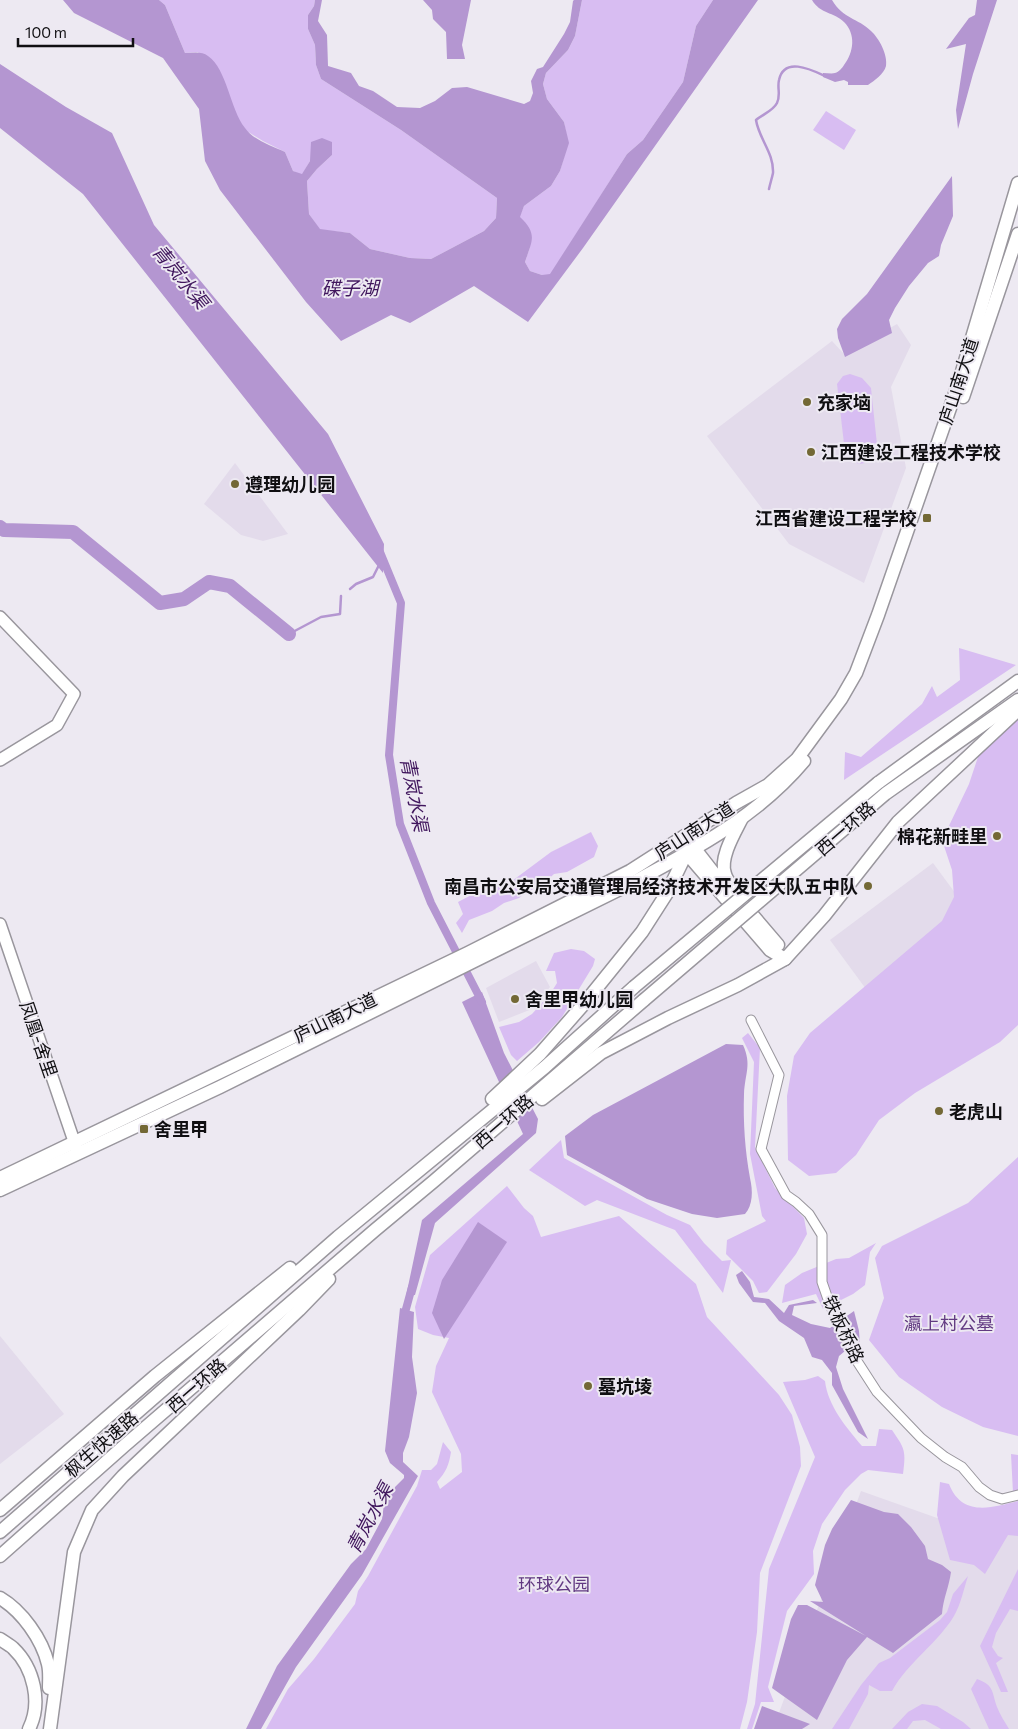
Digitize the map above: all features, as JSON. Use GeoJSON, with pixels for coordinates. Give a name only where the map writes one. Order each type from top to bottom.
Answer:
{"type":"FeatureCollection","features":[{"type":"Feature","properties":{"kind":"highway","name":"庐山南大道"},"geometry":{"type":"LineString","coordinates":[[473,956],[630,871],[736,803],[768,785],[797,758],[841,699],[856,673],[878,615],[958,385],[1018,183]]}},
{"type":"Feature","properties":{"kind":"highway","name":"庐山南大道"},"geometry":{"type":"LineString","coordinates":[[0,1178],[220,1088],[446,969],[632,883],[691,851],[744,816],[793,775],[845,707],[861,680],[890,606],[1018,234]]}},
{"type":"Feature","properties":{"kind":"highway","name":"西一环路"},"geometry":{"type":"LineString","coordinates":[[338,1237],[544,1067],[634,987],[1018,681]]}},
{"type":"Feature","properties":{"kind":"highway","name":"西一环路"},"geometry":{"type":"LineString","coordinates":[[0,1556],[124,1446],[644,1000],[882,788],[1018,700]]}},
{"type":"Feature","properties":{"kind":"highway"},"geometry":{"type":"LineString","coordinates":[[434,1181],[602,1053],[668,1018],[738,985],[785,958],[824,916],[898,822],[1018,710]]}},
{"type":"Feature","properties":{"kind":"highway"},"geometry":{"type":"LineString","coordinates":[[744,816],[729,844],[724,861],[724,873],[738,898],[777,945],[785,958]]}},
{"type":"Feature","properties":{"kind":"highway"},"geometry":{"type":"LineString","coordinates":[[419,1169],[540,1054],[583,1005],[642,932],[667,894],[691,851],[694,831]]}},
{"type":"Feature","properties":{"kind":"highway"},"geometry":{"type":"LineString","coordinates":[[678,840],[691,851],[727,890],[738,898]]}},
{"type":"Feature","properties":{"kind":"highway"},"geometry":{"type":"LineString","coordinates":[[691,851],[770,950],[785,958]]}},
{"type":"Feature","properties":{"kind":"highway","name":"庐山南大道"},"geometry":{"type":"LineString","coordinates":[[0,1190],[76,1148]]}},
{"type":"Feature","properties":{"kind":"highway"},"geometry":{"type":"LineString","coordinates":[[0,1510],[155,1376],[280,1276],[363,1215]]}},
{"type":"Feature","properties":{"kind":"highway"},"geometry":{"type":"LineString","coordinates":[[50,1727],[74,1552],[92,1510],[123,1476],[299,1310],[375,1230]]}},
{"type":"Feature","properties":{"kind":"highway","name":"枫生快速路"},"geometry":{"type":"LineString","coordinates":[[0,1532],[338,1237]]}},
{"type":"Feature","properties":{"kind":"highway"},"geometry":{"type":"LineString","coordinates":[[0,1505],[38,1477]]}},
{"type":"Feature","properties":{"kind":"highway"},"geometry":{"type":"LineString","coordinates":[[0,1598],[8,1602],[27,1623],[42,1645],[48,1665],[50,1727]]}},
{"type":"Feature","properties":{"kind":"highway"},"geometry":{"type":"LineString","coordinates":[[0,1640],[13,1648],[25,1663],[32,1679],[36,1700],[29,1729]]}},
{"type":"Feature","properties":{"kind":"main road"},"geometry":{"type":"LineString","coordinates":[[0,617],[74,694],[57,725],[0,760]]}},
{"type":"Feature","properties":{"kind":"main road","name":"凤凰-舍里"},"geometry":{"type":"LineString","coordinates":[[0,924],[76,1148]]}},
{"type":"Feature","properties":{"kind":"street","name":"铁板桥路"},"geometry":{"type":"LineString","coordinates":[[751,1020],[779,1075],[761,1150],[786,1195],[809,1214],[822,1235],[822,1282],[830,1305],[855,1358],[878,1392],[921,1438],[945,1457],[962,1467],[979,1487],[990,1496],[1002,1499],[1018,1495]]}},
{"type":"Feature","properties":{"kind":"shaded area","name":"江西建设工程技术学校"},"geometry":{"type":"Polygon","coordinates":[[[897,324],[911,345],[891,387],[906,468],[864,583],[789,544],[707,436],[832,341],[844,354],[897,324]]]}},
{"type":"Feature","properties":{"kind":"shaded area","name":"遵理幼儿园"},"geometry":{"type":"Polygon","coordinates":[[[235,463],[288,534],[263,541],[241,535],[204,504],[235,463]]]}},
{"type":"Feature","properties":{"kind":"shaded area"},"geometry":{"type":"Polygon","coordinates":[[[933,863],[967,909],[866,989],[830,940],[933,863]]]}},
{"type":"Feature","properties":{"kind":"shaded area","name":"舍里甲幼儿园"},"geometry":{"type":"Polygon","coordinates":[[[536,961],[550,987],[532,1009],[499,1022],[486,988],[536,961]]]}},
{"type":"Feature","properties":{"kind":"shaded area"},"geometry":{"type":"Polygon","coordinates":[[[0,1336],[64,1414],[0,1464],[0,1336]]]}},
{"type":"Feature","properties":{"kind":"shaded area"},"geometry":{"type":"Polygon","coordinates":[[[861,1491],[971,1530],[1018,1517],[1018,1729],[773,1729],[861,1491]]]}},
{"type":"Feature","properties":{"kind":"green space"},"geometry":{"type":"Polygon","coordinates":[[[159,0],[315,0],[314,6],[308,15],[308,29],[315,45],[316,65],[321,79],[401,130],[497,198],[496,218],[484,231],[431,259],[410,258],[370,249],[350,233],[320,230],[309,214],[307,181],[332,155],[310,161],[302,175],[293,171],[285,152],[245,130],[198,52],[185,53],[165,5],[159,0]]]}},
{"type":"Feature","properties":{"kind":"green space"},"geometry":{"type":"Polygon","coordinates":[[[582,0],[713,0],[696,26],[683,82],[643,140],[627,154],[550,275],[542,275],[530,271],[525,262],[530,247],[519,218],[524,206],[551,186],[560,171],[568,143],[564,122],[547,99],[543,84],[546,73],[568,50],[575,36],[582,0]]]}},
{"type":"Feature","properties":{"kind":"green space"},"geometry":{"type":"Polygon","coordinates":[[[826,111],[856,130],[844,150],[813,130],[826,111]]]}},
{"type":"Feature","properties":{"kind":"green space"},"geometry":{"type":"Polygon","coordinates":[[[850,374],[862,378],[871,388],[878,454],[870,461],[859,464],[853,461],[845,452],[837,384],[843,376],[850,374]]]}},
{"type":"Feature","properties":{"kind":"green space"},"geometry":{"type":"Polygon","coordinates":[[[959,648],[1016,665],[844,780],[845,752],[861,757],[922,704],[932,686],[937,697],[960,680],[959,648]]]}},
{"type":"Feature","properties":{"kind":"green space"},"geometry":{"type":"Polygon","coordinates":[[[1018,714],[1018,1025],[1000,1042],[915,1093],[879,1120],[856,1155],[836,1173],[809,1176],[788,1160],[787,1096],[794,1056],[810,1033],[942,921],[954,897],[952,870],[944,846],[946,832],[969,784],[982,745],[1018,714]]]}},
{"type":"Feature","properties":{"kind":"green space"},"geometry":{"type":"Polygon","coordinates":[[[591,832],[598,846],[594,857],[567,872],[554,874],[542,885],[519,898],[469,920],[462,933],[456,923],[463,914],[458,902],[498,881],[512,881],[551,852],[591,832]]]}},
{"type":"Feature","properties":{"kind":"green space"},"geometry":{"type":"Polygon","coordinates":[[[571,949],[584,951],[595,959],[593,966],[562,1017],[539,1042],[517,1061],[511,1055],[499,1027],[519,1022],[532,1014],[557,983],[555,971],[546,971],[554,953],[571,949]]]}},
{"type":"Feature","properties":{"kind":"green space"},"geometry":{"type":"Polygon","coordinates":[[[748,1033],[760,1048],[755,1147],[775,1188],[804,1218],[807,1234],[796,1254],[767,1292],[759,1293],[753,1281],[726,1254],[727,1240],[766,1221],[762,1216],[750,1154],[754,1062],[742,1038],[748,1033]]]}},
{"type":"Feature","properties":{"kind":"green space"},"geometry":{"type":"Polygon","coordinates":[[[561,1140],[564,1158],[667,1215],[690,1225],[722,1261],[731,1260],[723,1293],[675,1230],[597,1200],[585,1206],[529,1170],[561,1140]]]}},
{"type":"Feature","properties":{"kind":"green space","name":"瀛上村公墓"},"geometry":{"type":"Polygon","coordinates":[[[1018,1157],[1018,1436],[983,1427],[942,1407],[899,1377],[869,1340],[884,1298],[875,1258],[882,1246],[968,1203],[1018,1157]]]}},
{"type":"Feature","properties":{"kind":"green space","name":"环球公园"},"geometry":{"type":"Polygon","coordinates":[[[507,1186],[524,1208],[533,1216],[541,1237],[619,1216],[696,1284],[707,1317],[779,1395],[792,1415],[800,1447],[801,1466],[760,1573],[757,1632],[747,1702],[740,1729],[266,1729],[288,1689],[314,1659],[355,1604],[358,1591],[417,1486],[422,1470],[431,1470],[437,1464],[443,1442],[451,1452],[447,1468],[437,1482],[440,1489],[462,1472],[461,1454],[432,1392],[436,1366],[449,1338],[433,1335],[418,1329],[415,1307],[430,1255],[507,1186]]]}},
{"type":"Feature","properties":{"kind":"green space"},"geometry":{"type":"Polygon","coordinates":[[[876,1243],[870,1252],[865,1285],[853,1294],[823,1309],[816,1294],[782,1303],[785,1285],[802,1273],[836,1259],[849,1258],[876,1243]]]}},
{"type":"Feature","properties":{"kind":"green space"},"geometry":{"type":"Polygon","coordinates":[[[818,1376],[825,1381],[830,1399],[839,1416],[862,1446],[876,1446],[879,1429],[892,1430],[904,1450],[903,1474],[868,1470],[861,1474],[845,1490],[822,1524],[813,1551],[814,1574],[787,1611],[768,1687],[774,1702],[761,1702],[752,1729],[747,1729],[755,1704],[769,1569],[815,1457],[783,1382],[805,1380],[818,1376]]]}},
{"type":"Feature","properties":{"kind":"green space"},"geometry":{"type":"Polygon","coordinates":[[[1011,1454],[1018,1455],[1018,1490],[1013,1493],[1011,1454]]]}},
{"type":"Feature","properties":{"kind":"green space"},"geometry":{"type":"Polygon","coordinates":[[[940,1482],[949,1484],[961,1502],[969,1506],[978,1508],[998,1506],[1018,1501],[1018,1536],[1008,1535],[985,1574],[974,1565],[950,1560],[937,1515],[940,1482]]]}},
{"type":"Feature","properties":{"kind":"green space"},"geometry":{"type":"Polygon","coordinates":[[[1018,1569],[1018,1611],[1010,1609],[996,1633],[992,1647],[998,1656],[1003,1658],[996,1663],[1008,1692],[1001,1692],[980,1646],[1018,1569]]]}},
{"type":"Feature","properties":{"kind":"green space"},"geometry":{"type":"Polygon","coordinates":[[[968,1576],[954,1616],[906,1671],[892,1691],[880,1691],[869,1685],[868,1694],[849,1729],[832,1729],[861,1685],[879,1663],[890,1658],[940,1620],[947,1612],[953,1594],[968,1576]]]}},
{"type":"Feature","properties":{"kind":"green space"},"geometry":{"type":"Polygon","coordinates":[[[977,1679],[990,1687],[998,1710],[1009,1729],[989,1729],[971,1689],[977,1679]]]}},
{"type":"Feature","properties":{"kind":"green space"},"geometry":{"type":"Polygon","coordinates":[[[922,1704],[937,1706],[971,1729],[941,1729],[925,1720],[913,1721],[907,1729],[892,1729],[908,1712],[922,1704]]]}},
{"type":"Feature","properties":{"kind":"water","name":"碟子湖"},"geometry":{"type":"Polygon","coordinates":[[[63,0],[159,0],[165,5],[185,53],[203,53],[214,62],[220,70],[236,111],[245,128],[258,139],[285,152],[293,171],[302,174],[310,161],[311,142],[322,138],[332,142],[332,155],[307,181],[309,214],[320,229],[350,233],[370,249],[410,258],[431,259],[484,231],[496,218],[497,198],[401,130],[321,79],[316,65],[315,45],[308,29],[308,15],[314,6],[315,0],[322,0],[318,21],[327,35],[328,66],[351,73],[359,86],[373,91],[397,107],[420,108],[435,101],[452,88],[467,87],[524,104],[530,101],[533,93],[531,81],[537,69],[543,67],[564,34],[570,22],[573,1],[582,0],[575,36],[568,50],[546,73],[543,84],[547,99],[564,122],[569,143],[560,171],[551,186],[524,206],[520,217],[529,228],[532,238],[525,262],[530,271],[542,275],[550,274],[627,154],[643,140],[683,82],[696,26],[713,0],[758,0],[583,248],[528,322],[474,286],[410,323],[391,315],[341,341],[306,302],[220,190],[205,161],[199,109],[163,58],[74,13],[63,0]]]}},
{"type":"Feature","properties":{"kind":"water"},"geometry":{"type":"Polygon","coordinates":[[[423,0],[471,0],[462,45],[465,59],[447,59],[446,32],[433,19],[432,10],[423,0]]]}},
{"type":"Feature","properties":{"kind":"water"},"geometry":{"type":"Polygon","coordinates":[[[812,0],[832,0],[841,11],[866,27],[880,42],[886,57],[886,66],[881,74],[868,85],[848,85],[848,82],[844,80],[835,82],[823,77],[823,73],[835,73],[843,66],[852,49],[852,37],[844,22],[819,8],[812,0]]]}},
{"type":"Feature","properties":{"kind":"water"},"geometry":{"type":"Polygon","coordinates":[[[977,0],[997,0],[973,74],[958,129],[956,110],[966,44],[946,49],[969,18],[975,15],[977,0]]]}},
{"type":"Feature","properties":{"kind":"water"},"geometry":{"type":"Polygon","coordinates":[[[0,64],[66,107],[112,133],[154,225],[328,434],[384,544],[383,573],[83,194],[0,128],[0,64]]]}},
{"type":"Feature","properties":{"kind":"water"},"geometry":{"type":"Polygon","coordinates":[[[952,176],[953,216],[941,245],[939,256],[928,263],[909,286],[895,308],[889,320],[892,333],[845,357],[838,338],[837,329],[842,319],[867,294],[952,176]]]}},
{"type":"Feature","properties":{"kind":"water"},"geometry":{"type":"Polygon","coordinates":[[[482,992],[504,1053],[538,1119],[536,1133],[435,1223],[415,1295],[406,1296],[422,1220],[523,1134],[462,1002],[482,992]]]}},
{"type":"Feature","properties":{"kind":"water"},"geometry":{"type":"Polygon","coordinates":[[[726,1044],[743,1045],[747,1058],[744,1126],[752,1193],[750,1206],[745,1214],[717,1218],[692,1214],[647,1199],[567,1155],[565,1136],[593,1115],[726,1044]]]}},
{"type":"Feature","properties":{"kind":"water"},"geometry":{"type":"Polygon","coordinates":[[[478,1222],[507,1242],[444,1339],[432,1313],[442,1280],[478,1222]]]}},
{"type":"Feature","properties":{"kind":"water"},"geometry":{"type":"Polygon","coordinates":[[[742,1271],[750,1282],[754,1297],[769,1299],[784,1313],[789,1305],[813,1300],[817,1303],[794,1306],[792,1315],[811,1324],[830,1328],[854,1311],[859,1331],[860,1347],[845,1351],[839,1356],[836,1367],[843,1389],[868,1439],[858,1432],[832,1385],[832,1373],[822,1360],[812,1357],[804,1338],[779,1321],[765,1303],[753,1302],[739,1283],[736,1275],[742,1271]]]}},
{"type":"Feature","properties":{"kind":"water"},"geometry":{"type":"Polygon","coordinates":[[[400,1308],[414,1312],[412,1357],[417,1393],[409,1437],[403,1453],[403,1462],[418,1476],[362,1575],[296,1667],[261,1729],[246,1729],[277,1666],[351,1564],[366,1549],[382,1519],[384,1504],[391,1491],[404,1478],[404,1475],[390,1463],[385,1451],[400,1308]]]}},
{"type":"Feature","properties":{"kind":"water"},"geometry":{"type":"Polygon","coordinates":[[[851,1500],[884,1512],[898,1514],[911,1527],[925,1546],[928,1559],[942,1565],[951,1572],[942,1614],[893,1653],[867,1637],[847,1660],[817,1720],[772,1688],[791,1619],[798,1605],[807,1605],[866,1636],[810,1601],[823,1602],[815,1585],[825,1545],[832,1529],[851,1500]]]}},
{"type":"Feature","properties":{"kind":"water"},"geometry":{"type":"Polygon","coordinates":[[[762,1706],[810,1724],[802,1729],[754,1729],[762,1706]]]}},
{"type":"Feature","properties":{"kind":"waterway"},"geometry":{"type":"LineString","coordinates":[[769,189],[773,166],[756,120],[777,103],[779,80],[786,68],[806,68],[825,76]]}},
{"type":"Feature","properties":{"kind":"waterway"},"geometry":{"type":"LineString","coordinates":[[0,527],[4,530],[73,532],[160,603],[184,599],[209,582],[230,586],[289,634]]}},
{"type":"Feature","properties":{"kind":"waterway","name":"青岚水渠"},"geometry":{"type":"LineString","coordinates":[[380,552],[401,603],[389,755],[400,824],[431,903],[482,1002]]}},
{"type":"Feature","properties":{"kind":"waterway"},"geometry":{"type":"LineString","coordinates":[[350,589],[356,584],[373,577],[379,565]]}},
{"type":"Feature","properties":{"kind":"waterway"},"geometry":{"type":"LineString","coordinates":[[289,634],[321,617],[340,614],[341,596]]}},
{"type":"Feature","properties":{"kind":"waterway","name":"青岚水渠"},"geometry":{"type":"LineString","coordinates":[[403,1320],[412,1287]]}},
{"type":"Feature","properties":{"kind":"place","name":"充家垴"},"geometry":{"type":"Point","coordinates":[807,402]}},
{"type":"Feature","properties":{"kind":"place","name":"江西建设工程技术学校"},"geometry":{"type":"Point","coordinates":[811,452]}},
{"type":"Feature","properties":{"kind":"place","name":"遵理幼儿园"},"geometry":{"type":"Point","coordinates":[235,484]}},
{"type":"Feature","properties":{"kind":"place","name":"江西省建设工程学校"},"geometry":{"type":"Point","coordinates":[927,518]}},
{"type":"Feature","properties":{"kind":"place","name":"棉花新畦里"},"geometry":{"type":"Point","coordinates":[997,836]}},
{"type":"Feature","properties":{"kind":"place","name":"南昌市公安局交通管理局经济技术开发区大队五中队"},"geometry":{"type":"Point","coordinates":[868,886]}},
{"type":"Feature","properties":{"kind":"place","name":"舍里甲幼儿园"},"geometry":{"type":"Point","coordinates":[515,999]}},
{"type":"Feature","properties":{"kind":"place","name":"老虎山"},"geometry":{"type":"Point","coordinates":[939,1111]}},
{"type":"Feature","properties":{"kind":"place","name":"舍里甲"},"geometry":{"type":"Point","coordinates":[144,1129]}},
{"type":"Feature","properties":{"kind":"place","name":"墓坑堎"},"geometry":{"type":"Point","coordinates":[588,1386]}}]}
